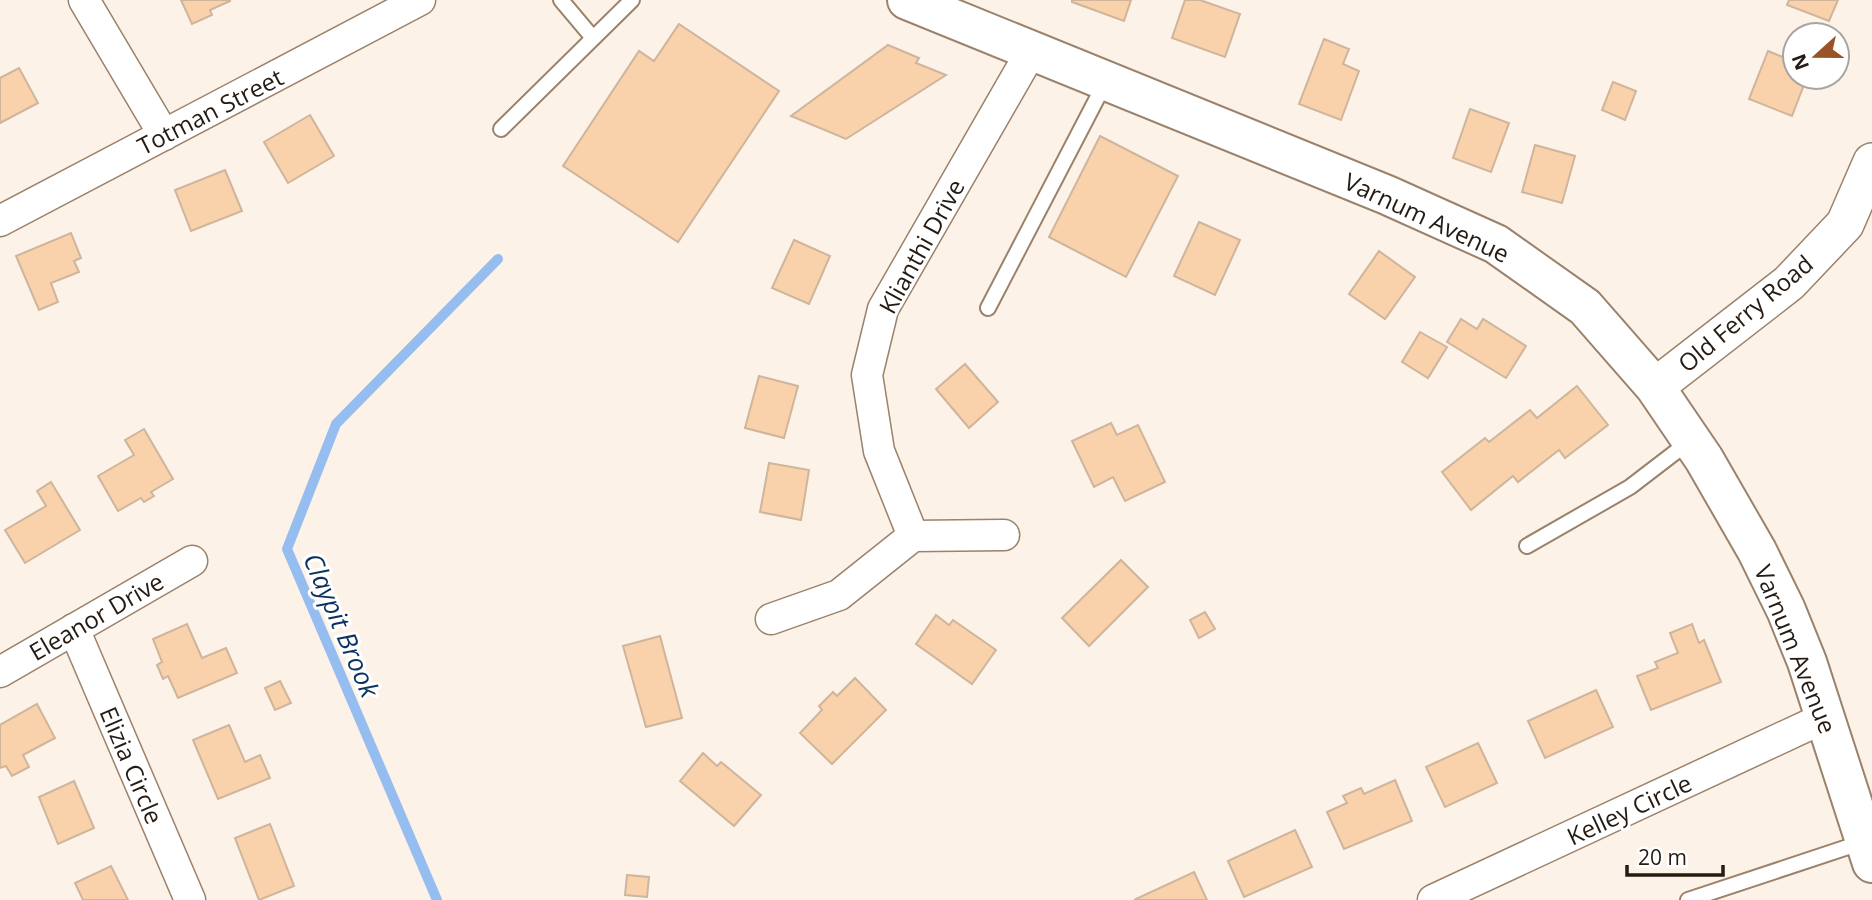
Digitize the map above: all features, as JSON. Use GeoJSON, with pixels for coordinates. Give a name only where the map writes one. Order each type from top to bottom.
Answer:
{"type":"FeatureCollection","features":[{"type":"Feature","properties":{"kind":"main road","name":"Varnum Avenue"},"geometry":{"type":"LineString","coordinates":[[907,0],[1387,195],[1496,244],[1585,307],[1655,387],[1691,440],[1757,551],[1786,610],[1826,717],[1868,852]]}},
{"type":"Feature","properties":{"kind":"street"},"geometry":{"type":"LineString","coordinates":[[85,0],[164,135]]}},
{"type":"Feature","properties":{"kind":"street","name":"Totman Street"},"geometry":{"type":"LineString","coordinates":[[0,221],[420,0]]}},
{"type":"Feature","properties":{"kind":"street","name":"Klianthi Drive"},"geometry":{"type":"LineString","coordinates":[[913,536],[879,451],[866,376],[883,309],[1032,50]]}},
{"type":"Feature","properties":{"kind":"street","name":"Old Ferry Road"},"geometry":{"type":"LineString","coordinates":[[1655,387],[1789,283],[1845,224],[1872,162]]}},
{"type":"Feature","properties":{"kind":"street"},"geometry":{"type":"LineString","coordinates":[[771,619],[839,595],[913,536],[1004,535]]}},
{"type":"Feature","properties":{"kind":"street","name":"Eleanor Drive"},"geometry":{"type":"LineString","coordinates":[[0,672],[192,561]]}},
{"type":"Feature","properties":{"kind":"street","name":"Elizia Circle"},"geometry":{"type":"LineString","coordinates":[[74,629],[190,900]]}},
{"type":"Feature","properties":{"kind":"street","name":"Kelley Circle"},"geometry":{"type":"LineString","coordinates":[[1433,900],[1826,717]]}},
{"type":"Feature","properties":{"kind":"lane"},"geometry":{"type":"LineString","coordinates":[[561,0],[593,38]]}},
{"type":"Feature","properties":{"kind":"lane"},"geometry":{"type":"LineString","coordinates":[[501,129],[632,0]]}},
{"type":"Feature","properties":{"kind":"lane"},"geometry":{"type":"LineString","coordinates":[[988,308],[1106,80]]}},
{"type":"Feature","properties":{"kind":"lane"},"geometry":{"type":"LineString","coordinates":[[1527,546],[1630,487],[1691,440]]}},
{"type":"Feature","properties":{"kind":"lane"},"geometry":{"type":"LineString","coordinates":[[1688,900],[1868,852]]}},
{"type":"Feature","properties":{"kind":"building"},"geometry":{"type":"Polygon","coordinates":[[[181,0],[230,1],[210,10],[212,15],[192,24],[181,0]]]}},
{"type":"Feature","properties":{"kind":"building"},"geometry":{"type":"Polygon","coordinates":[[[1072,0],[1131,0],[1124,21],[1072,0]]]}},
{"type":"Feature","properties":{"kind":"building"},"geometry":{"type":"Polygon","coordinates":[[[1185,0],[1200,0],[1240,14],[1225,57],[1172,38],[1185,0]]]}},
{"type":"Feature","properties":{"kind":"building"},"geometry":{"type":"Polygon","coordinates":[[[1789,0],[1838,0],[1829,21],[1787,5],[1789,0]]]}},
{"type":"Feature","properties":{"kind":"building"},"geometry":{"type":"Polygon","coordinates":[[[679,24],[779,91],[678,242],[563,166],[639,51],[654,61],[679,24]]]}},
{"type":"Feature","properties":{"kind":"building"},"geometry":{"type":"Polygon","coordinates":[[[1324,39],[1349,49],[1343,64],[1359,71],[1341,120],[1299,104],[1324,39]]]}},
{"type":"Feature","properties":{"kind":"building"},"geometry":{"type":"Polygon","coordinates":[[[888,45],[919,58],[916,63],[946,75],[846,139],[791,116],[888,45]]]}},
{"type":"Feature","properties":{"kind":"building"},"geometry":{"type":"Polygon","coordinates":[[[1768,51],[1781,56],[1781,91],[1802,91],[1792,116],[1749,99],[1768,51]]]}},
{"type":"Feature","properties":{"kind":"building"},"geometry":{"type":"Polygon","coordinates":[[[19,68],[38,103],[0,123],[0,78],[19,68]]]}},
{"type":"Feature","properties":{"kind":"building"},"geometry":{"type":"Polygon","coordinates":[[[1613,82],[1636,91],[1625,120],[1602,110],[1613,82]]]}},
{"type":"Feature","properties":{"kind":"building"},"geometry":{"type":"Polygon","coordinates":[[[1470,109],[1509,123],[1491,172],[1453,158],[1470,109]]]}},
{"type":"Feature","properties":{"kind":"building"},"geometry":{"type":"Polygon","coordinates":[[[310,115],[334,156],[288,183],[264,142],[310,115]]]}},
{"type":"Feature","properties":{"kind":"building"},"geometry":{"type":"Polygon","coordinates":[[[1100,136],[1178,176],[1126,277],[1049,237],[1100,136]]]}},
{"type":"Feature","properties":{"kind":"building"},"geometry":{"type":"Polygon","coordinates":[[[1535,145],[1575,156],[1562,203],[1522,192],[1535,145]]]}},
{"type":"Feature","properties":{"kind":"building"},"geometry":{"type":"Polygon","coordinates":[[[225,170],[242,211],[191,231],[175,190],[225,170]]]}},
{"type":"Feature","properties":{"kind":"building"},"geometry":{"type":"Polygon","coordinates":[[[1199,222],[1240,240],[1215,295],[1174,276],[1199,222]]]}},
{"type":"Feature","properties":{"kind":"building"},"geometry":{"type":"Polygon","coordinates":[[[71,233],[81,258],[74,261],[79,272],[51,283],[58,302],[39,310],[16,256],[71,233]]]}},
{"type":"Feature","properties":{"kind":"building"},"geometry":{"type":"Polygon","coordinates":[[[794,240],[830,256],[809,304],[772,288],[794,240]]]}},
{"type":"Feature","properties":{"kind":"building"},"geometry":{"type":"Polygon","coordinates":[[[1379,251],[1415,277],[1385,319],[1349,294],[1379,251]]]}},
{"type":"Feature","properties":{"kind":"building"},"geometry":{"type":"Polygon","coordinates":[[[1461,319],[1477,329],[1483,319],[1526,346],[1506,378],[1447,342],[1461,319]]]}},
{"type":"Feature","properties":{"kind":"building"},"geometry":{"type":"Polygon","coordinates":[[[1420,332],[1447,347],[1428,378],[1402,362],[1420,332]]]}},
{"type":"Feature","properties":{"kind":"building"},"geometry":{"type":"Polygon","coordinates":[[[965,364],[998,402],[969,428],[936,389],[965,364]]]}},
{"type":"Feature","properties":{"kind":"building"},"geometry":{"type":"Polygon","coordinates":[[[759,376],[798,386],[784,438],[745,428],[759,376]]]}},
{"type":"Feature","properties":{"kind":"building"},"geometry":{"type":"Polygon","coordinates":[[[1577,386],[1608,425],[1565,458],[1559,450],[1518,482],[1513,476],[1471,510],[1442,472],[1485,438],[1489,442],[1530,410],[1537,418],[1577,386]]]}},
{"type":"Feature","properties":{"kind":"building"},"geometry":{"type":"Polygon","coordinates":[[[1111,423],[1117,435],[1138,425],[1165,482],[1125,501],[1113,477],[1094,487],[1072,441],[1111,423]]]}},
{"type":"Feature","properties":{"kind":"building"},"geometry":{"type":"Polygon","coordinates":[[[144,429],[173,479],[151,492],[154,496],[144,502],[141,498],[118,511],[98,476],[134,455],[125,440],[144,429]]]}},
{"type":"Feature","properties":{"kind":"building"},"geometry":{"type":"Polygon","coordinates":[[[769,463],[809,470],[801,520],[760,512],[769,463]]]}},
{"type":"Feature","properties":{"kind":"building"},"geometry":{"type":"Polygon","coordinates":[[[51,482],[80,530],[25,563],[5,530],[46,506],[37,491],[51,482]]]}},
{"type":"Feature","properties":{"kind":"building"},"geometry":{"type":"Polygon","coordinates":[[[1121,560],[1148,587],[1089,646],[1062,618],[1121,560]]]}},
{"type":"Feature","properties":{"kind":"building"},"geometry":{"type":"Polygon","coordinates":[[[1205,612],[1215,629],[1199,638],[1190,620],[1205,612]]]}},
{"type":"Feature","properties":{"kind":"building"},"geometry":{"type":"Polygon","coordinates":[[[936,615],[949,625],[953,620],[996,650],[972,684],[916,644],[936,615]]]}},
{"type":"Feature","properties":{"kind":"building"},"geometry":{"type":"Polygon","coordinates":[[[187,624],[202,658],[226,648],[237,673],[178,698],[168,676],[163,679],[157,665],[162,662],[153,639],[187,624]]]}},
{"type":"Feature","properties":{"kind":"building"},"geometry":{"type":"Polygon","coordinates":[[[1692,624],[1699,643],[1704,640],[1721,682],[1651,710],[1637,676],[1658,668],[1655,662],[1678,653],[1670,633],[1692,624]]]}},
{"type":"Feature","properties":{"kind":"building"},"geometry":{"type":"Polygon","coordinates":[[[660,636],[682,718],[646,727],[623,646],[660,636]]]}},
{"type":"Feature","properties":{"kind":"building"},"geometry":{"type":"Polygon","coordinates":[[[855,678],[886,710],[832,764],[800,733],[822,710],[819,706],[833,692],[837,696],[855,678]]]}},
{"type":"Feature","properties":{"kind":"building"},"geometry":{"type":"Polygon","coordinates":[[[280,681],[291,703],[275,710],[265,688],[280,681]]]}},
{"type":"Feature","properties":{"kind":"building"},"geometry":{"type":"Polygon","coordinates":[[[1596,690],[1613,727],[1545,758],[1528,721],[1596,690]]]}},
{"type":"Feature","properties":{"kind":"building"},"geometry":{"type":"Polygon","coordinates":[[[37,704],[55,738],[23,755],[29,767],[12,776],[6,766],[0,768],[0,725],[37,704]]]}},
{"type":"Feature","properties":{"kind":"building"},"geometry":{"type":"Polygon","coordinates":[[[229,725],[245,762],[260,755],[270,778],[218,799],[193,740],[229,725]]]}},
{"type":"Feature","properties":{"kind":"building"},"geometry":{"type":"Polygon","coordinates":[[[1478,743],[1497,783],[1445,807],[1426,767],[1478,743]]]}},
{"type":"Feature","properties":{"kind":"building"},"geometry":{"type":"Polygon","coordinates":[[[703,753],[717,766],[721,762],[761,795],[734,826],[680,781],[703,753]]]}},
{"type":"Feature","properties":{"kind":"building"},"geometry":{"type":"Polygon","coordinates":[[[1395,780],[1412,821],[1344,849],[1327,812],[1347,803],[1343,796],[1361,788],[1364,794],[1395,780]]]}},
{"type":"Feature","properties":{"kind":"building"},"geometry":{"type":"Polygon","coordinates":[[[74,781],[94,828],[58,844],[39,797],[74,781]]]}},
{"type":"Feature","properties":{"kind":"building"},"geometry":{"type":"Polygon","coordinates":[[[270,824],[294,886],[259,900],[235,838],[270,824]]]}},
{"type":"Feature","properties":{"kind":"building"},"geometry":{"type":"Polygon","coordinates":[[[1295,830],[1312,867],[1244,897],[1228,861],[1295,830]]]}},
{"type":"Feature","properties":{"kind":"building"},"geometry":{"type":"Polygon","coordinates":[[[111,866],[128,900],[83,900],[75,883],[111,866]]]}},
{"type":"Feature","properties":{"kind":"building"},"geometry":{"type":"Polygon","coordinates":[[[1194,872],[1207,900],[1134,900],[1194,872]]]}},
{"type":"Feature","properties":{"kind":"building"},"geometry":{"type":"Polygon","coordinates":[[[627,875],[649,877],[647,897],[625,895],[627,875]]]}},
{"type":"Feature","properties":{"kind":"waterway","name":"Claypit Brook"},"geometry":{"type":"LineString","coordinates":[[437,900],[287,549],[336,424],[498,259]]}}]}
